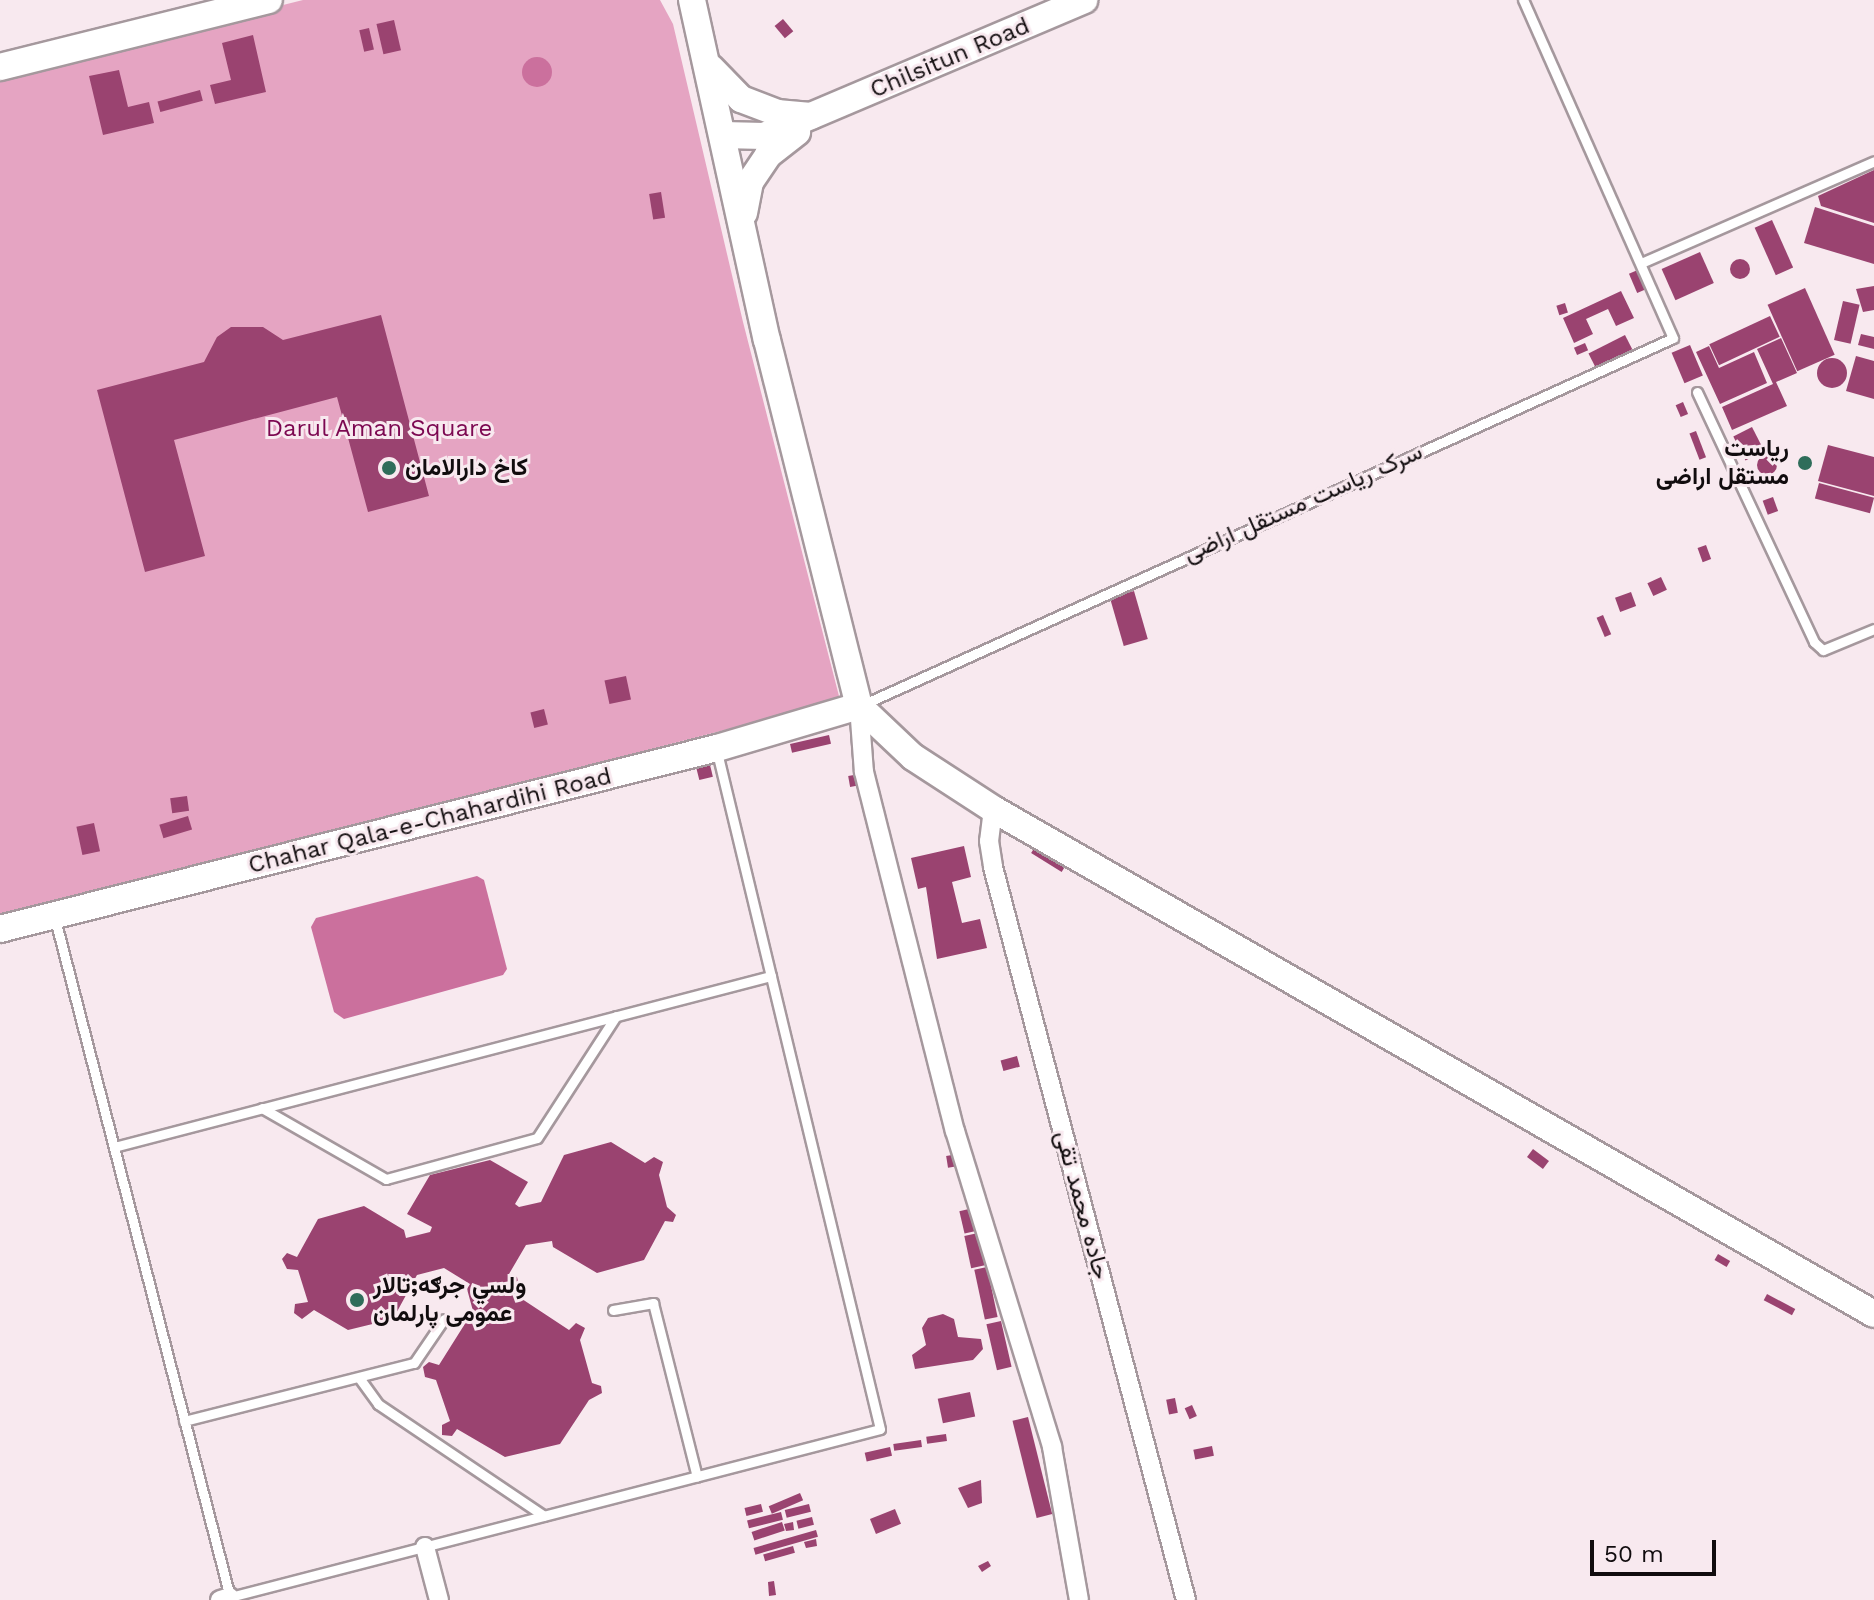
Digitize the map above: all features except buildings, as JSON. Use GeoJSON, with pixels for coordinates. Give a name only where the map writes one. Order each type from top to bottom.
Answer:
{"type":"FeatureCollection","features":[{"type":"Feature","properties":{"kind":"main road"},"geometry":{"type":"LineString","coordinates":[[0,67],[269,0]]}},
{"type":"Feature","properties":{"kind":"main road"},"geometry":{"type":"LineString","coordinates":[[692,0],[746,243],[859,706],[913,757],[993,809],[1874,1314]]}},
{"type":"Feature","properties":{"kind":"main road","name":"Chilsitun Road"},"geometry":{"type":"LineString","coordinates":[[815,117],[1084,0]]}},
{"type":"Feature","properties":{"kind":"main road"},"geometry":{"type":"LineString","coordinates":[[707,63],[741,99],[777,113],[815,117]]}},
{"type":"Feature","properties":{"kind":"main road"},"geometry":{"type":"LineString","coordinates":[[723,135],[764,136],[815,117]]}},
{"type":"Feature","properties":{"kind":"main road"},"geometry":{"type":"LineString","coordinates":[[746,243],[744,204],[750,182],[768,155],[815,117]]}},
{"type":"Feature","properties":{"kind":"main road","name":"Chahar Qala-e-Chahardihi Road"},"geometry":{"type":"LineString","coordinates":[[0,929],[717,748],[859,706]]}},
{"type":"Feature","properties":{"kind":"street"},"geometry":{"type":"LineString","coordinates":[[859,706],[864,772],[955,1131],[1052,1447],[1079,1600]]}},
{"type":"Feature","properties":{"kind":"street","name":"جاده محمد تقی"},"geometry":{"type":"LineString","coordinates":[[993,809],[993,867],[1186,1600]]}},
{"type":"Feature","properties":{"kind":"street"},"geometry":{"type":"LineString","coordinates":[[425,1547],[439,1600]]}},
{"type":"Feature","properties":{"kind":"lane","name":"سرک ریاست مستقل اراضی"},"geometry":{"type":"LineString","coordinates":[[859,706],[1673,338],[1523,0]]}},
{"type":"Feature","properties":{"kind":"lane"},"geometry":{"type":"LineString","coordinates":[[1641,263],[1874,161]]}},
{"type":"Feature","properties":{"kind":"lane"},"geometry":{"type":"LineString","coordinates":[[1697,392],[1814,642],[1823,650],[1874,629]]}},
{"type":"Feature","properties":{"kind":"lane"},"geometry":{"type":"LineString","coordinates":[[54,916],[184,1421],[225,1599],[880,1429],[717,748]]}},
{"type":"Feature","properties":{"kind":"lane"},"geometry":{"type":"LineString","coordinates":[[114,1147],[771,976]]}},
{"type":"Feature","properties":{"kind":"lane"},"geometry":{"type":"LineString","coordinates":[[262,1108],[386,1179],[537,1138],[616,1016]]}},
{"type":"Feature","properties":{"kind":"lane"},"geometry":{"type":"LineString","coordinates":[[613,1310],[653,1303],[697,1477]]}},
{"type":"Feature","properties":{"kind":"lane"},"geometry":{"type":"LineString","coordinates":[[184,1421],[414,1363],[444,1319]]}},
{"type":"Feature","properties":{"kind":"lane"},"geometry":{"type":"LineString","coordinates":[[360,1379],[378,1404],[544,1516]]}},
{"type":"Feature","properties":{"kind":"green space","name":"Darul Aman Square"},"geometry":{"type":"Polygon","coordinates":[[[303,0],[660,0],[673,24],[743,322],[840,700],[0,918],[0,76],[303,0]]]}},
{"type":"Feature","properties":{"kind":"shaded area"},"geometry":{"type":"Polygon","coordinates":[[[537,57],[547,62],[552,72],[547,82],[537,87],[527,82],[522,72],[527,62],[537,57]]]}},
{"type":"Feature","properties":{"kind":"shaded area"},"geometry":{"type":"Polygon","coordinates":[[[477,876],[484,880],[507,969],[503,975],[344,1019],[334,1012],[311,927],[316,918],[477,876]]]}},
{"type":"Feature","properties":{"kind":"place","name":"ریاست مستقل اراضی"},"geometry":{"type":"Point","coordinates":[1805,463]}},
{"type":"Feature","properties":{"kind":"place","name":"کاخ دارالامان"},"geometry":{"type":"Point","coordinates":[389,468]}},
{"type":"Feature","properties":{"kind":"place","name":"ولسي جرګه;تالار عمومی پارلمان"},"geometry":{"type":"Point","coordinates":[357,1300]}}]}
